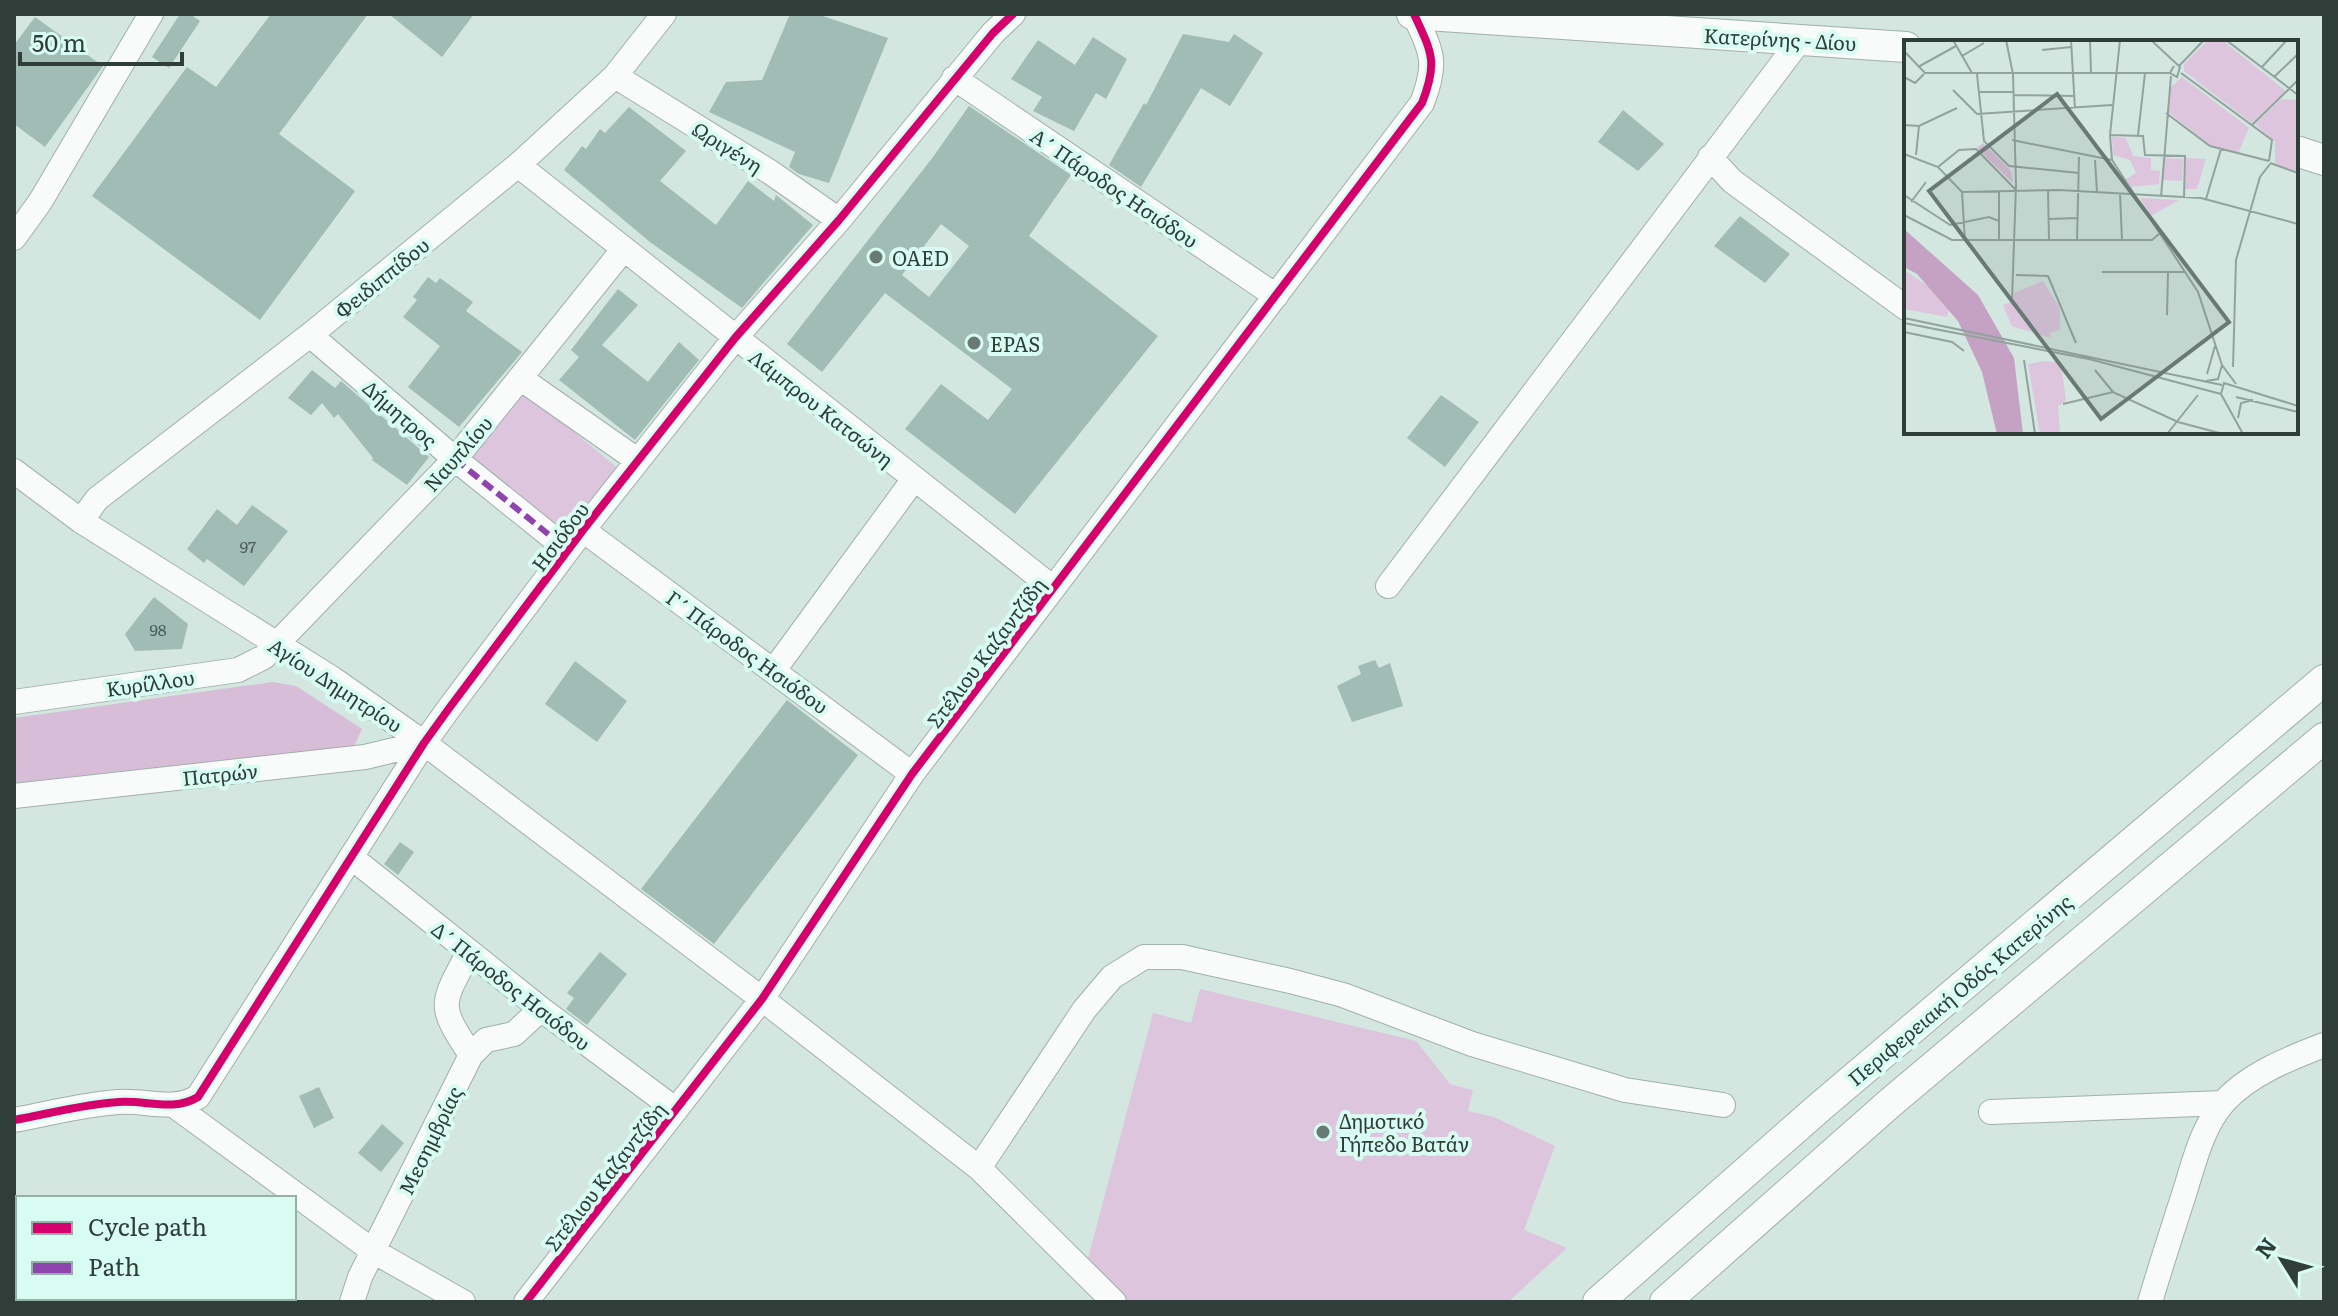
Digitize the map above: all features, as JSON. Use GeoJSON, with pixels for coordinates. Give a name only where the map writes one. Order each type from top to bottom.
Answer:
{"type":"FeatureCollection","features":[{"type":"Feature","properties":{"kind":"main road","name":"Κατερίνης - Δίου"},"geometry":{"type":"LineString","coordinates":[[1413,14],[1904,47]]}},
{"type":"Feature","properties":{"kind":"main road"},"geometry":{"type":"LineString","coordinates":[[2298,152],[2324,160]]}},
{"type":"Feature","properties":{"kind":"main road","name":"Περιφερειακή Οδός Κατερίνης"},"geometry":{"type":"LineString","coordinates":[[1598,1302],[1821,1106],[2324,680]]}},
{"type":"Feature","properties":{"kind":"main road"},"geometry":{"type":"LineString","coordinates":[[1665,1302],[1890,1103],[2324,738]]}},
{"type":"Feature","properties":{"kind":"street"},"geometry":{"type":"LineString","coordinates":[[14,238],[40,202],[151,14]]}},
{"type":"Feature","properties":{"kind":"street","name":"Φειδιππίδου"},"geometry":{"type":"LineString","coordinates":[[81,521],[97,499],[310,335],[518,165],[615,76],[664,14]]}},
{"type":"Feature","properties":{"kind":"street","name":"Ησιόδου"},"geometry":{"type":"LineString","coordinates":[[175,1106],[187,1104],[198,1097],[424,743],[583,530],[735,338],[839,220],[954,78],[1013,14]]}},
{"type":"Feature","properties":{"kind":"street","name":"Στέλιου Καζαντζίδη"},"geometry":{"type":"LineString","coordinates":[[526,1302],[762,999],[912,774],[1422,103],[1432,77],[1432,58],[1413,14]]}},
{"type":"Feature","properties":{"kind":"street"},"geometry":{"type":"LineString","coordinates":[[1388,586],[1800,40]]}},
{"type":"Feature","properties":{"kind":"street","name":"Ωριγένη"},"geometry":{"type":"LineString","coordinates":[[615,76],[770,172],[839,220]]}},
{"type":"Feature","properties":{"kind":"street","name":"Α΄ Πάροδος Ησιόδου"},"geometry":{"type":"LineString","coordinates":[[954,78],[1276,296]]}},
{"type":"Feature","properties":{"kind":"street"},"geometry":{"type":"LineString","coordinates":[[1710,157],[1732,181],[1904,307]]}},
{"type":"Feature","properties":{"kind":"street","name":"Λάμπρου Κατσώνη"},"geometry":{"type":"LineString","coordinates":[[518,165],[1053,588]]}},
{"type":"Feature","properties":{"kind":"street","name":"Ναυπλίου"},"geometry":{"type":"LineString","coordinates":[[278,645],[455,459],[623,250]]}},
{"type":"Feature","properties":{"kind":"street","name":"Δήμητρος"},"geometry":{"type":"LineString","coordinates":[[310,335],[455,459],[568,550]]}},
{"type":"Feature","properties":{"kind":"street"},"geometry":{"type":"LineString","coordinates":[[520,378],[637,460]]}},
{"type":"Feature","properties":{"kind":"street","name":"Αγίου Δημητρίου"},"geometry":{"type":"LineString","coordinates":[[14,471],[81,521],[368,702],[424,743],[979,1168],[1114,1302]]}},
{"type":"Feature","properties":{"kind":"street"},"geometry":{"type":"LineString","coordinates":[[774,670],[914,479]]}},
{"type":"Feature","properties":{"kind":"street","name":"Γ΄ Πάροδος Ησιόδου"},"geometry":{"type":"LineString","coordinates":[[583,530],[912,774]]}},
{"type":"Feature","properties":{"kind":"street","name":"Κυρίλλου"},"geometry":{"type":"LineString","coordinates":[[14,702],[238,670],[251,665],[278,645]]}},
{"type":"Feature","properties":{"kind":"street","name":"Πατρών"},"geometry":{"type":"LineString","coordinates":[[14,796],[365,757],[424,743]]}},
{"type":"Feature","properties":{"kind":"street","name":"Δ΄ Πάροδος Ησιόδου"},"geometry":{"type":"LineString","coordinates":[[351,857],[541,1009],[676,1110]]}},
{"type":"Feature","properties":{"kind":"street"},"geometry":{"type":"LineString","coordinates":[[469,952],[445,1000],[448,1021],[471,1055],[486,1040],[514,1034],[541,1009]]}},
{"type":"Feature","properties":{"kind":"street"},"geometry":{"type":"LineString","coordinates":[[979,1168],[1084,1010],[1112,977],[1144,957],[1182,957],[1290,981],[1343,995],[1472,1044],[1625,1090],[1723,1105]]}},
{"type":"Feature","properties":{"kind":"street"},"geometry":{"type":"LineString","coordinates":[[2150,1302],[2197,1155],[2207,1129],[2223,1103],[2251,1080],[2324,1045]]}},
{"type":"Feature","properties":{"kind":"street","name":"Μεσημβρίας"},"geometry":{"type":"LineString","coordinates":[[352,1302],[360,1277],[471,1055]]}},
{"type":"Feature","properties":{"kind":"street"},"geometry":{"type":"LineString","coordinates":[[14,1120],[119,1102],[175,1106],[373,1251],[463,1302]]}},
{"type":"Feature","properties":{"kind":"street"},"geometry":{"type":"LineString","coordinates":[[1991,1112],[2223,1103]]}},
{"type":"Feature","properties":{"kind":"shaded area"},"geometry":{"type":"Polygon","coordinates":[[[523,390],[620,470],[562,540],[469,459],[523,390]]]}},
{"type":"Feature","properties":{"kind":"shaded area"},"geometry":{"type":"Polygon","coordinates":[[[273,682],[296,686],[362,729],[354,746],[14,783],[14,718],[273,682]]]}},
{"type":"Feature","properties":{"kind":"shaded area","name":"Δημοτικό Γήπεδο Βατάν"},"geometry":{"type":"Polygon","coordinates":[[[1200,989],[1416,1041],[1450,1084],[1473,1090],[1468,1111],[1494,1117],[1555,1146],[1524,1230],[1567,1248],[1508,1302],[1120,1302],[1086,1266],[1153,1013],[1191,1023],[1200,989]]]}},
{"type":"Feature","properties":{"kind":"building"},"geometry":{"type":"Polygon","coordinates":[[[180,14],[190,14],[200,21],[169,68],[152,57],[180,14]]]}},
{"type":"Feature","properties":{"kind":"building"},"geometry":{"type":"Polygon","coordinates":[[[271,14],[368,14],[279,134],[355,191],[260,320],[92,196],[187,67],[216,87],[271,14]]]}},
{"type":"Feature","properties":{"kind":"building"},"geometry":{"type":"Polygon","coordinates":[[[389,14],[474,14],[442,57],[389,14]]]}},
{"type":"Feature","properties":{"kind":"building"},"geometry":{"type":"Polygon","coordinates":[[[790,14],[817,14],[888,38],[829,183],[799,174],[789,167],[795,152],[709,112],[726,82],[762,80],[790,14]]]}},
{"type":"Feature","properties":{"kind":"building"},"geometry":{"type":"Polygon","coordinates":[[[35,17],[103,66],[45,147],[14,124],[14,45],[35,17]]]}},
{"type":"Feature","properties":{"kind":"building"},"geometry":{"type":"Polygon","coordinates":[[[1183,34],[1229,42],[1234,34],[1263,53],[1230,106],[1201,88],[1141,187],[1109,165],[1144,103],[1146,105],[1183,34]]]}},
{"type":"Feature","properties":{"kind":"building"},"geometry":{"type":"Polygon","coordinates":[[[1093,37],[1127,59],[1106,99],[1096,93],[1074,131],[1033,111],[1042,97],[1011,79],[1038,40],[1075,65],[1093,37]]]}},
{"type":"Feature","properties":{"kind":"building","name":"EPAS"},"geometry":{"type":"Polygon","coordinates":[[[969,106],[1071,175],[1029,236],[1158,336],[1015,514],[905,429],[941,384],[988,420],[1012,389],[885,293],[822,372],[787,344],[969,106]],[[941,224],[902,275],[929,297],[969,246],[941,224]]]}},
{"type":"Feature","properties":{"kind":"building"},"geometry":{"type":"Polygon","coordinates":[[[629,107],[686,151],[660,181],[716,225],[748,181],[774,201],[776,195],[813,225],[742,308],[650,242],[564,170],[582,146],[586,149],[600,129],[605,133],[629,107]]]}},
{"type":"Feature","properties":{"kind":"building"},"geometry":{"type":"Polygon","coordinates":[[[1623,110],[1664,144],[1638,171],[1598,142],[1623,110]]]}},
{"type":"Feature","properties":{"kind":"building"},"geometry":{"type":"Polygon","coordinates":[[[1740,216],[1790,254],[1765,283],[1714,246],[1740,216]]]}},
{"type":"Feature","properties":{"kind":"building"},"geometry":{"type":"Polygon","coordinates":[[[428,277],[436,283],[440,278],[473,302],[466,311],[522,352],[459,427],[408,387],[440,346],[403,317],[417,300],[413,297],[428,277]]]}},
{"type":"Feature","properties":{"kind":"building"},"geometry":{"type":"Polygon","coordinates":[[[618,289],[638,305],[602,345],[648,382],[679,342],[699,360],[635,440],[559,380],[579,357],[571,350],[618,289]]]}},
{"type":"Feature","properties":{"kind":"building"},"geometry":{"type":"Polygon","coordinates":[[[312,370],[335,388],[341,381],[429,457],[407,485],[372,460],[338,414],[334,418],[322,403],[311,415],[288,398],[312,370]]]}},
{"type":"Feature","properties":{"kind":"building"},"geometry":{"type":"Polygon","coordinates":[[[1441,395],[1479,422],[1445,467],[1407,438],[1441,395]]]}},
{"type":"Feature","properties":{"kind":"building"},"geometry":{"type":"Polygon","coordinates":[[[252,505],[288,531],[244,586],[207,559],[204,563],[187,549],[217,509],[237,525],[252,505]]]}},
{"type":"Feature","properties":{"kind":"building"},"geometry":{"type":"Polygon","coordinates":[[[154,597],[188,624],[182,649],[135,651],[125,634],[154,597]]]}},
{"type":"Feature","properties":{"kind":"building"},"geometry":{"type":"Polygon","coordinates":[[[1375,660],[1379,668],[1390,663],[1403,706],[1352,722],[1337,686],[1361,674],[1358,666],[1375,660]]]}},
{"type":"Feature","properties":{"kind":"building"},"geometry":{"type":"Polygon","coordinates":[[[575,661],[627,701],[597,742],[545,704],[575,661]]]}},
{"type":"Feature","properties":{"kind":"building"},"geometry":{"type":"Polygon","coordinates":[[[787,700],[858,755],[714,944],[641,889],[787,700]]]}},
{"type":"Feature","properties":{"kind":"building"},"geometry":{"type":"Polygon","coordinates":[[[400,842],[414,852],[398,875],[384,864],[400,842]]]}},
{"type":"Feature","properties":{"kind":"building"},"geometry":{"type":"Polygon","coordinates":[[[600,952],[627,974],[587,1025],[566,1009],[574,998],[567,993],[600,952]]]}},
{"type":"Feature","properties":{"kind":"building"},"geometry":{"type":"Polygon","coordinates":[[[319,1087],[334,1118],[314,1128],[299,1096],[319,1087]]]}},
{"type":"Feature","properties":{"kind":"building"},"geometry":{"type":"Polygon","coordinates":[[[382,1124],[404,1143],[381,1172],[358,1153],[382,1124]]]}},
{"type":"Feature","properties":{"kind":"marked path"},"geometry":{"type":"LineString","coordinates":[[455,459],[568,550]]}},
{"type":"Feature","properties":{"kind":"cycle path"},"geometry":{"type":"LineString","coordinates":[[14,1120],[106,1103],[169,1105],[198,1097],[424,743],[583,530],[735,338],[839,220],[993,33],[1013,14]]}},
{"type":"Feature","properties":{"kind":"cycle path"},"geometry":{"type":"LineString","coordinates":[[526,1302],[762,999],[912,774],[1422,103],[1430,77],[1431,58],[1414,14]]}},
{"type":"Feature","properties":{"kind":"place","name":"OAED"},"geometry":{"type":"Point","coordinates":[876,257]}},
{"type":"Feature","properties":{"kind":"place","name":"EPAS"},"geometry":{"type":"Point","coordinates":[974,343]}},
{"type":"Feature","properties":{"kind":"place","name":"Δημοτικό Γήπεδο Βατάν"},"geometry":{"type":"Point","coordinates":[1323,1132]}}]}
